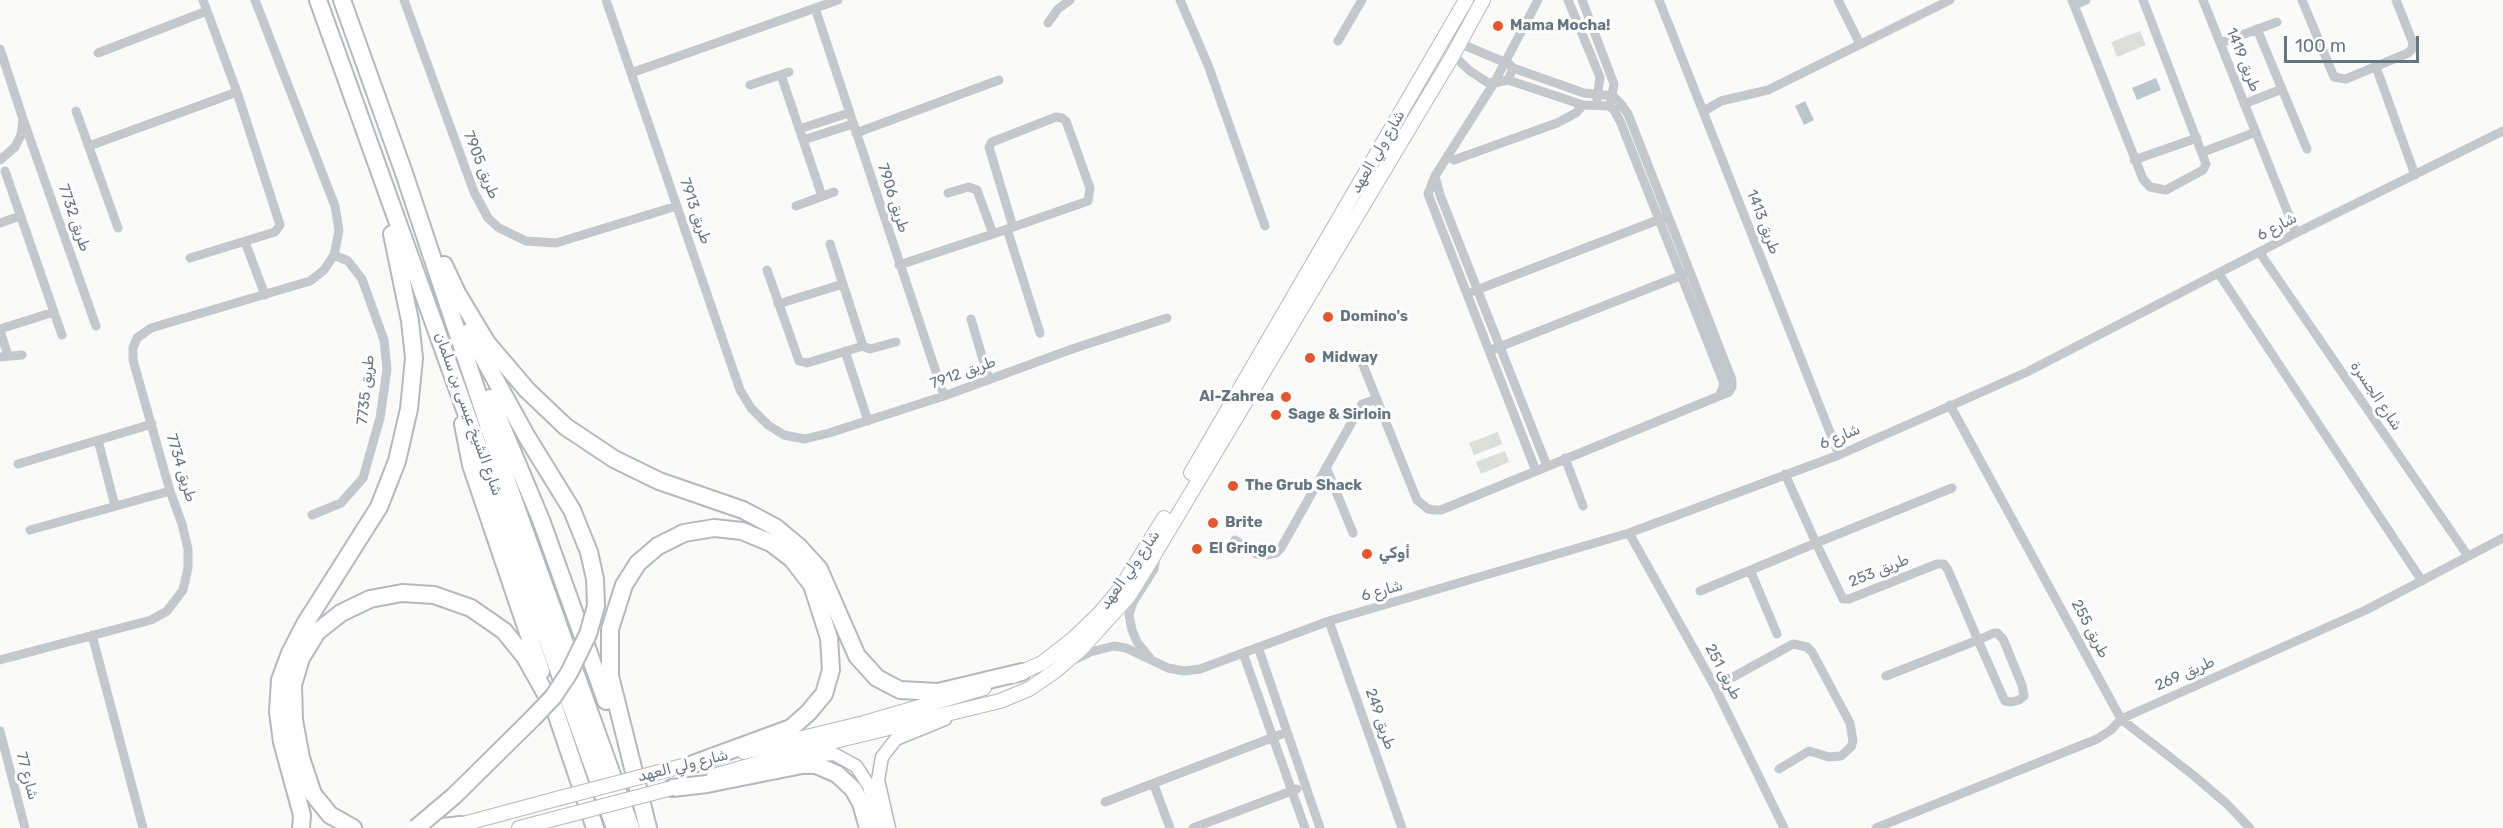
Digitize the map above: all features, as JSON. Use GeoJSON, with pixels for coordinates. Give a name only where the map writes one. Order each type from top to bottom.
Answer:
{"type":"FeatureCollection","features":[{"type":"Feature","properties":{"kind":"highway","name":"شارع الشيخ عيسى بن سلمان"},"geometry":{"type":"LineString","coordinates":[[318,0],[377,169],[452,368],[615,828]]}},
{"type":"Feature","properties":{"kind":"highway","name":"شارع الشيخ عيسى بن سلمان"},"geometry":{"type":"LineString","coordinates":[[342,0],[404,173],[509,487],[631,828]]}},
{"type":"Feature","properties":{"kind":"highway"},"geometry":{"type":"LineString","coordinates":[[301,828],[302,815],[282,742],[278,712],[280,680],[290,653],[305,624],[379,507],[397,461],[409,409],[414,358],[410,321],[377,169]]}},
{"type":"Feature","properties":{"kind":"highway"},"geometry":{"type":"LineString","coordinates":[[404,173],[457,293],[487,344],[527,390],[566,427],[614,459],[659,481],[743,510],[775,527],[800,547],[819,569],[857,656],[877,678],[900,690],[938,692],[1022,672]]}},
{"type":"Feature","properties":{"kind":"highway"},"geometry":{"type":"LineString","coordinates":[[416,828],[454,796],[553,697],[569,673],[588,634],[596,606],[589,552],[572,510],[500,390],[435,266]]}},
{"type":"Feature","properties":{"kind":"highway"},"geometry":{"type":"LineString","coordinates":[[445,295],[549,541],[601,685],[647,828]]}},
{"type":"Feature","properties":{"kind":"highway"},"geometry":{"type":"LineString","coordinates":[[452,368],[471,465],[595,828]]}},
{"type":"Feature","properties":{"kind":"highway"},"geometry":{"type":"LineString","coordinates":[[647,828],[610,676],[610,629],[624,585],[639,563],[652,552],[684,533],[714,528],[742,531],[771,543],[792,559],[812,585],[829,638],[831,670],[824,694],[791,728],[693,764]]}},
{"type":"Feature","properties":{"kind":"highway"},"geometry":{"type":"LineString","coordinates":[[353,828],[330,815],[314,794],[301,758],[294,720],[293,686],[301,658],[317,632],[341,613],[370,599],[402,593],[434,595],[471,608],[504,631],[525,657],[556,712]]}},
{"type":"Feature","properties":{"kind":"highway"},"geometry":{"type":"LineString","coordinates":[[672,788],[707,784],[802,765],[816,765],[837,774],[853,789],[861,803],[868,828]]}},
{"type":"Feature","properties":{"kind":"highway"},"geometry":{"type":"LineString","coordinates":[[432,828],[454,826]]}},
{"type":"Feature","properties":{"kind":"main road","name":"شارع ولي العهد"},"geometry":{"type":"LineString","coordinates":[[454,826],[960,696],[1042,663],[1073,639],[1100,613],[1137,564],[1466,0]]}},
{"type":"Feature","properties":{"kind":"main road"},"geometry":{"type":"LineString","coordinates":[[1456,49],[1451,42],[1473,0]]}},
{"type":"Feature","properties":{"kind":"main road","name":"شارع ولي العهد"},"geometry":{"type":"LineString","coordinates":[[519,828],[672,788],[831,742],[1000,700],[1029,689],[1080,651],[1128,597],[1456,49],[1483,0]]}},
{"type":"Feature","properties":{"kind":"street"},"geometry":{"type":"LineString","coordinates":[[190,258],[275,232],[280,225],[237,93],[203,0]]}},
{"type":"Feature","properties":{"kind":"street"},"geometry":{"type":"LineString","coordinates":[[255,0],[335,206],[339,231],[334,255]]}},
{"type":"Feature","properties":{"kind":"street","name":"طريق 7905"},"geometry":{"type":"LineString","coordinates":[[404,0],[474,192],[484,212],[499,228],[526,241],[556,243],[677,206]]}},
{"type":"Feature","properties":{"kind":"street","name":"طريق 7913"},"geometry":{"type":"LineString","coordinates":[[606,0],[740,390],[751,408],[768,425]]}},
{"type":"Feature","properties":{"kind":"street"},"geometry":{"type":"LineString","coordinates":[[631,73],[838,0]]}},
{"type":"Feature","properties":{"kind":"street"},"geometry":{"type":"LineString","coordinates":[[1048,23],[1058,9],[1070,0]]}},
{"type":"Feature","properties":{"kind":"street"},"geometry":{"type":"LineString","coordinates":[[1180,0],[1208,65],[1265,226]]}},
{"type":"Feature","properties":{"kind":"street"},"geometry":{"type":"LineString","coordinates":[[1536,471],[1429,198],[1429,190],[1435,176],[1494,83],[1538,0]]}},
{"type":"Feature","properties":{"kind":"street"},"geometry":{"type":"LineString","coordinates":[[1568,0],[1600,77],[1597,105]]}},
{"type":"Feature","properties":{"kind":"street"},"geometry":{"type":"LineString","coordinates":[[1582,0],[1614,84],[1609,106]]}},
{"type":"Feature","properties":{"kind":"street","name":"طريق 1413"},"geometry":{"type":"LineString","coordinates":[[1659,0],[1839,454]]}},
{"type":"Feature","properties":{"kind":"street"},"geometry":{"type":"LineString","coordinates":[[1838,0],[1860,44]]}},
{"type":"Feature","properties":{"kind":"street"},"geometry":{"type":"LineString","coordinates":[[1704,111],[1721,101],[1768,90],[1950,0]]}},
{"type":"Feature","properties":{"kind":"street"},"geometry":{"type":"LineString","coordinates":[[2086,0],[2073,2],[2134,160],[2146,184],[2156,189],[2166,190],[2205,168],[2203,152],[2143,0]]}},
{"type":"Feature","properties":{"kind":"street","name":"طريق 1419"},"geometry":{"type":"LineString","coordinates":[[2203,0],[2296,232]]}},
{"type":"Feature","properties":{"kind":"street"},"geometry":{"type":"LineString","coordinates":[[2302,0],[2334,77],[2346,79],[2408,53],[2412,49],[2413,43],[2396,0]]}},
{"type":"Feature","properties":{"kind":"street"},"geometry":{"type":"LineString","coordinates":[[1338,41],[1360,1]]}},
{"type":"Feature","properties":{"kind":"street","name":"طريق 7906"},"geometry":{"type":"LineString","coordinates":[[815,8],[944,396]]}},
{"type":"Feature","properties":{"kind":"street"},"geometry":{"type":"LineString","coordinates":[[98,53],[207,11]]}},
{"type":"Feature","properties":{"kind":"street"},"geometry":{"type":"LineString","coordinates":[[2220,43],[2277,22]]}},
{"type":"Feature","properties":{"kind":"street"},"geometry":{"type":"LineString","coordinates":[[2257,29],[2307,149]]}},
{"type":"Feature","properties":{"kind":"street"},"geometry":{"type":"LineString","coordinates":[[0,49],[23,119],[21,135],[15,147],[2,159]]}},
{"type":"Feature","properties":{"kind":"street"},"geometry":{"type":"LineString","coordinates":[[1359,355],[1417,500],[1428,509],[1441,510],[1729,392],[1732,380],[1628,114],[1613,96],[1584,93],[1513,68],[1504,62],[1456,49]]}},
{"type":"Feature","properties":{"kind":"street"},"geometry":{"type":"LineString","coordinates":[[1456,49],[1482,79],[1494,83],[1508,80],[1583,105],[1609,106],[1620,121],[1723,381],[1723,388],[1719,396]]}},
{"type":"Feature","properties":{"kind":"street"},"geometry":{"type":"LineString","coordinates":[[2376,67],[2415,175]]}},
{"type":"Feature","properties":{"kind":"street"},"geometry":{"type":"LineString","coordinates":[[1508,80],[1513,68]]}},
{"type":"Feature","properties":{"kind":"street"},"geometry":{"type":"LineString","coordinates":[[750,85],[785,74],[799,129],[822,196]]}},
{"type":"Feature","properties":{"kind":"street"},"geometry":{"type":"LineString","coordinates":[[803,140],[854,128],[999,80]]}},
{"type":"Feature","properties":{"kind":"street"},"geometry":{"type":"LineString","coordinates":[[2244,104],[2282,89]]}},
{"type":"Feature","properties":{"kind":"street"},"geometry":{"type":"LineString","coordinates":[[89,146],[237,93]]}},
{"type":"Feature","properties":{"kind":"street"},"geometry":{"type":"LineString","coordinates":[[1448,155],[1454,160],[1557,123],[1576,113],[1583,105]]}},
{"type":"Feature","properties":{"kind":"street"},"geometry":{"type":"LineString","coordinates":[[75,111],[118,228]]}},
{"type":"Feature","properties":{"kind":"street"},"geometry":{"type":"LineString","coordinates":[[799,129],[849,113]]}},
{"type":"Feature","properties":{"kind":"street"},"geometry":{"type":"LineString","coordinates":[[899,265],[993,234],[1010,228],[1088,201],[1090,188],[1066,121],[1062,118],[1056,117],[992,142],[989,147],[1010,228],[1040,333]]}},
{"type":"Feature","properties":{"kind":"street","name":"طريق 7732"},"geometry":{"type":"LineString","coordinates":[[23,119],[96,326]]}},
{"type":"Feature","properties":{"kind":"street"},"geometry":{"type":"LineString","coordinates":[[2203,152],[2256,132]]}},
{"type":"Feature","properties":{"kind":"street","name":"شارع 6"},"geometry":{"type":"LineString","coordinates":[[1054,672],[1090,652],[1114,646],[1126,648],[1154,662],[1184,671],[1211,666],[1329,621],[1629,533],[1839,454],[2027,372],[2260,253],[2296,232],[2502,135]]}},
{"type":"Feature","properties":{"kind":"street"},"geometry":{"type":"LineString","coordinates":[[2134,160],[2197,138]]}},
{"type":"Feature","properties":{"kind":"street"},"geometry":{"type":"LineString","coordinates":[[5,171],[62,335]]}},
{"type":"Feature","properties":{"kind":"street"},"geometry":{"type":"LineString","coordinates":[[1435,176],[1440,195],[1546,466]]}},
{"type":"Feature","properties":{"kind":"street"},"geometry":{"type":"LineString","coordinates":[[948,193],[969,188],[977,190],[993,234]]}},
{"type":"Feature","properties":{"kind":"street"},"geometry":{"type":"LineString","coordinates":[[796,206],[834,192]]}},
{"type":"Feature","properties":{"kind":"street"},"geometry":{"type":"LineString","coordinates":[[0,223],[21,216]]}},
{"type":"Feature","properties":{"kind":"street"},"geometry":{"type":"LineString","coordinates":[[1467,294],[1668,216]]}},
{"type":"Feature","properties":{"kind":"street"},"geometry":{"type":"LineString","coordinates":[[245,242],[265,295]]}},
{"type":"Feature","properties":{"kind":"street"},"geometry":{"type":"LineString","coordinates":[[830,244],[863,346]]}},
{"type":"Feature","properties":{"kind":"street","name":"شارع الجسرة"},"geometry":{"type":"LineString","coordinates":[[2260,253],[2468,556]]}},
{"type":"Feature","properties":{"kind":"street","name":"طريق 7734"},"geometry":{"type":"LineString","coordinates":[[0,660],[151,620],[166,611],[183,590],[188,568],[188,549],[133,360],[133,348],[137,338],[151,328],[310,281],[324,270],[334,255]]}},
{"type":"Feature","properties":{"kind":"street","name":"طريق 7735"},"geometry":{"type":"LineString","coordinates":[[312,515],[341,503],[363,478],[380,418],[387,369],[384,340],[362,279],[352,265],[334,255]]}},
{"type":"Feature","properties":{"kind":"street"},"geometry":{"type":"LineString","coordinates":[[766,270],[799,361],[807,363],[863,346],[870,349],[896,342]]}},
{"type":"Feature","properties":{"kind":"street"},"geometry":{"type":"LineString","coordinates":[[1489,351],[1690,272]]}},
{"type":"Feature","properties":{"kind":"street"},"geometry":{"type":"LineString","coordinates":[[2219,274],[2422,581]]}},
{"type":"Feature","properties":{"kind":"street"},"geometry":{"type":"LineString","coordinates":[[778,304],[843,284]]}},
{"type":"Feature","properties":{"kind":"street"},"geometry":{"type":"LineString","coordinates":[[22,355],[4,357],[0,329],[54,312]]}},
{"type":"Feature","properties":{"kind":"street","name":"طريق 7912"},"geometry":{"type":"LineString","coordinates":[[768,425],[784,435],[805,439],[944,396],[1075,348],[1167,318]]}},
{"type":"Feature","properties":{"kind":"street"},"geometry":{"type":"LineString","coordinates":[[971,319],[989,380]]}},
{"type":"Feature","properties":{"kind":"street"},"geometry":{"type":"LineString","coordinates":[[846,351],[868,421]]}},
{"type":"Feature","properties":{"kind":"street"},"geometry":{"type":"LineString","coordinates":[[1235,540],[1257,554],[1276,553],[1281,548],[1362,404],[1377,399]]}},
{"type":"Feature","properties":{"kind":"street","name":"طريق 255"},"geometry":{"type":"LineString","coordinates":[[1950,405],[2121,719],[2228,804],[2250,828]]}},
{"type":"Feature","properties":{"kind":"street"},"geometry":{"type":"LineString","coordinates":[[18,464],[152,424]]}},
{"type":"Feature","properties":{"kind":"street"},"geometry":{"type":"LineString","coordinates":[[98,440],[115,506]]}},
{"type":"Feature","properties":{"kind":"street"},"geometry":{"type":"LineString","coordinates":[[1565,458],[1583,506]]}},
{"type":"Feature","properties":{"kind":"street"},"geometry":{"type":"LineString","coordinates":[[1326,467],[1353,533]]}},
{"type":"Feature","properties":{"kind":"street"},"geometry":{"type":"LineString","coordinates":[[1785,474],[1815,543]]}},
{"type":"Feature","properties":{"kind":"street"},"geometry":{"type":"LineString","coordinates":[[1700,591],[1952,488]]}},
{"type":"Feature","properties":{"kind":"street"},"geometry":{"type":"LineString","coordinates":[[30,530],[170,491]]}},
{"type":"Feature","properties":{"kind":"street","name":"طريق 251"},"geometry":{"type":"LineString","coordinates":[[1629,533],[1715,687],[1784,828]]}},
{"type":"Feature","properties":{"kind":"street","name":"طريق 269"},"geometry":{"type":"LineString","coordinates":[[1876,828],[2097,739],[2111,730],[2121,719],[2366,610],[2503,538]]}},
{"type":"Feature","properties":{"kind":"street","name":"طريق 253"},"geometry":{"type":"LineString","coordinates":[[1815,543],[1843,600],[1937,564],[1944,564],[1948,570],[1978,640],[2005,701],[2015,702],[2022,699],[2024,691],[2002,637],[1994,633],[1978,640],[1886,676]]}},
{"type":"Feature","properties":{"kind":"street"},"geometry":{"type":"LineString","coordinates":[[1154,662],[1137,642],[1129,615],[1133,602],[1154,569],[1158,548]]}},
{"type":"Feature","properties":{"kind":"street"},"geometry":{"type":"LineString","coordinates":[[1750,570],[1777,634]]}},
{"type":"Feature","properties":{"kind":"street","name":"طريق 249"},"geometry":{"type":"LineString","coordinates":[[1329,621],[1402,828]]}},
{"type":"Feature","properties":{"kind":"street"},"geometry":{"type":"LineString","coordinates":[[92,635],[143,828]]}},
{"type":"Feature","properties":{"kind":"street"},"geometry":{"type":"LineString","coordinates":[[1715,687],[1793,644],[1807,647],[1812,652],[1850,723],[1853,741],[1851,747],[1841,756],[1829,757],[1809,751],[1779,769]]}},
{"type":"Feature","properties":{"kind":"street"},"geometry":{"type":"LineString","coordinates":[[1258,647],[1320,828]]}},
{"type":"Feature","properties":{"kind":"street"},"geometry":{"type":"LineString","coordinates":[[1243,653],[1305,828]]}},
{"type":"Feature","properties":{"kind":"street"},"geometry":{"type":"LineString","coordinates":[[889,828],[878,780],[879,765],[885,751],[896,739],[963,711]]}},
{"type":"Feature","properties":{"kind":"street","name":"شارع 77"},"geometry":{"type":"LineString","coordinates":[[0,731],[25,828]]}},
{"type":"Feature","properties":{"kind":"street"},"geometry":{"type":"LineString","coordinates":[[1106,802],[1287,732]]}},
{"type":"Feature","properties":{"kind":"street"},"geometry":{"type":"LineString","coordinates":[[778,757],[792,758],[826,754],[849,761],[866,778],[880,828]]}},
{"type":"Feature","properties":{"kind":"street"},"geometry":{"type":"LineString","coordinates":[[1154,785],[1170,828]]}},
{"type":"Feature","properties":{"kind":"street"},"geometry":{"type":"LineString","coordinates":[[1193,828],[1305,786]]}},
{"type":"Feature","properties":{"kind":"shaded area"},"geometry":{"type":"Polygon","coordinates":[[[2140,31],[2146,45],[2117,57],[2111,42],[2140,31]]]}},
{"type":"Feature","properties":{"kind":"shaded area"},"geometry":{"type":"Polygon","coordinates":[[[2156,78],[2161,90],[2137,100],[2132,88],[2156,78]]]}},
{"type":"Feature","properties":{"kind":"shaded area"},"geometry":{"type":"Polygon","coordinates":[[[1805,101],[1814,120],[1804,125],[1795,106],[1805,101]]]}},
{"type":"Feature","properties":{"kind":"shaded area"},"geometry":{"type":"Polygon","coordinates":[[[1498,432],[1502,444],[1474,455],[1469,443],[1498,432]]]}},
{"type":"Feature","properties":{"kind":"shaded area"},"geometry":{"type":"Polygon","coordinates":[[[1505,451],[1509,462],[1481,474],[1476,462],[1505,451]]]}},
{"type":"Feature","properties":{"kind":"place","name":"Mama Mocha!"},"geometry":{"type":"Point","coordinates":[1498,26]}},
{"type":"Feature","properties":{"kind":"place","name":"Domino's"},"geometry":{"type":"Point","coordinates":[1328,317]}},
{"type":"Feature","properties":{"kind":"place","name":"Midway"},"geometry":{"type":"Point","coordinates":[1310,358]}},
{"type":"Feature","properties":{"kind":"place","name":"Al-Zahrea"},"geometry":{"type":"Point","coordinates":[1286,397]}},
{"type":"Feature","properties":{"kind":"place","name":"Sage & Sirloin"},"geometry":{"type":"Point","coordinates":[1276,415]}},
{"type":"Feature","properties":{"kind":"place","name":"The Grub Shack"},"geometry":{"type":"Point","coordinates":[1233,486]}},
{"type":"Feature","properties":{"kind":"place","name":"Brite"},"geometry":{"type":"Point","coordinates":[1213,523]}},
{"type":"Feature","properties":{"kind":"place","name":"El Gringo"},"geometry":{"type":"Point","coordinates":[1197,549]}},
{"type":"Feature","properties":{"kind":"place","name":"أوكي"},"geometry":{"type":"Point","coordinates":[1367,554]}}]}
